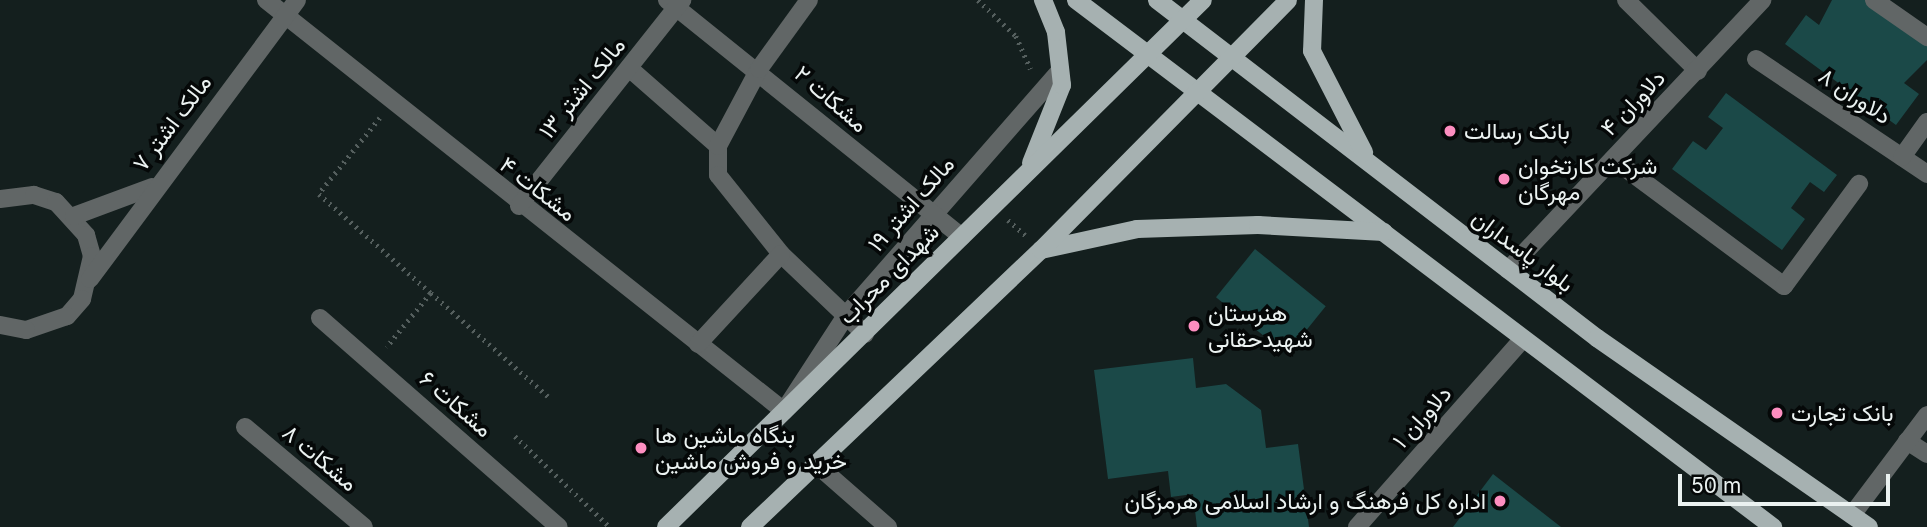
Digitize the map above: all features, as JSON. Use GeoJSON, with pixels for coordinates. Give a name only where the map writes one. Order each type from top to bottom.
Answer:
{"type":"FeatureCollection","features":[{"type":"Feature","properties":{"kind":"main road"},"geometry":{"type":"LineString","coordinates":[[1026,174],[1052,116],[1060,71],[1056,32],[1043,0]]}},
{"type":"Feature","properties":{"kind":"main road"},"geometry":{"type":"LineString","coordinates":[[1076,0],[1773,527]]}},
{"type":"Feature","properties":{"kind":"main road","name":"بلوار پاسداران"},"geometry":{"type":"LineString","coordinates":[[1157,0],[1184,18],[1508,270],[1869,527]]}},
{"type":"Feature","properties":{"kind":"main road","name":"شهدای محراب"},"geometry":{"type":"LineString","coordinates":[[666,527],[1203,0]]}},
{"type":"Feature","properties":{"kind":"main road"},"geometry":{"type":"LineString","coordinates":[[750,527],[1041,250],[1193,90],[1288,0]]}},
{"type":"Feature","properties":{"kind":"main road"},"geometry":{"type":"LineString","coordinates":[[1314,0],[1312,51],[1369,161]]}},
{"type":"Feature","properties":{"kind":"main road"},"geometry":{"type":"LineString","coordinates":[[1041,250],[1137,229],[1258,225],[1384,232]]}},
{"type":"Feature","properties":{"kind":"street","name":"مشکات ۴"},"geometry":{"type":"LineString","coordinates":[[266,0],[283,18],[391,105],[784,411]]}},
{"type":"Feature","properties":{"kind":"street","name":"مالک اشتر ۷"},"geometry":{"type":"LineString","coordinates":[[0,325],[47,327],[74,307],[90,279],[155,186],[297,0]]}},
{"type":"Feature","properties":{"kind":"street"},"geometry":{"type":"LineString","coordinates":[[809,0],[759,69],[718,146],[718,176],[781,254],[865,334]]}},
{"type":"Feature","properties":{"kind":"street"},"geometry":{"type":"LineString","coordinates":[[1626,0],[1698,71]]}},
{"type":"Feature","properties":{"kind":"street","name":"دلاوران ۴"},"geometry":{"type":"LineString","coordinates":[[1508,270],[1762,0]]}},
{"type":"Feature","properties":{"kind":"street"},"geometry":{"type":"LineString","coordinates":[[1874,0],[1927,37]]}},
{"type":"Feature","properties":{"kind":"street","name":"مشکات ۲"},"geometry":{"type":"LineString","coordinates":[[675,3],[962,237]]}},
{"type":"Feature","properties":{"kind":"street","name":"مالک اشتر ۱۳"},"geometry":{"type":"LineString","coordinates":[[519,206],[629,68],[675,3]]}},
{"type":"Feature","properties":{"kind":"street","name":"دلاوران ۸"},"geometry":{"type":"LineString","coordinates":[[1756,58],[1927,174]]}},
{"type":"Feature","properties":{"kind":"street"},"geometry":{"type":"LineString","coordinates":[[629,68],[718,146]]}},
{"type":"Feature","properties":{"kind":"street","name":"مالک اشتر ۱۹"},"geometry":{"type":"LineString","coordinates":[[784,411],[847,314],[1060,71]]}},
{"type":"Feature","properties":{"kind":"street"},"geometry":{"type":"LineString","coordinates":[[1902,157],[1927,122]]}},
{"type":"Feature","properties":{"kind":"street"},"geometry":{"type":"LineString","coordinates":[[1613,159],[1784,286],[1858,184]]}},
{"type":"Feature","properties":{"kind":"street"},"geometry":{"type":"LineString","coordinates":[[74,216],[155,186]]}},
{"type":"Feature","properties":{"kind":"street"},"geometry":{"type":"LineString","coordinates":[[0,199],[34,195],[74,216],[92,256],[90,279]]}},
{"type":"Feature","properties":{"kind":"street"},"geometry":{"type":"LineString","coordinates":[[698,344],[781,254]]}},
{"type":"Feature","properties":{"kind":"street","name":"مشکات ۶"},"geometry":{"type":"LineString","coordinates":[[320,318],[559,527]]}},
{"type":"Feature","properties":{"kind":"street","name":"دلاوران ۱"},"geometry":{"type":"LineString","coordinates":[[1357,527],[1523,339]]}},
{"type":"Feature","properties":{"kind":"street"},"geometry":{"type":"LineString","coordinates":[[1852,515],[1927,415]]}},
{"type":"Feature","properties":{"kind":"street","name":"مشکات ۸"},"geometry":{"type":"LineString","coordinates":[[245,427],[364,527]]}},
{"type":"Feature","properties":{"kind":"street"},"geometry":{"type":"LineString","coordinates":[[1907,441],[1927,454]]}},
{"type":"Feature","properties":{"kind":"street"},"geometry":{"type":"LineString","coordinates":[[816,464],[888,527]]}},
{"type":"Feature","properties":{"kind":"path"},"geometry":{"type":"LineString","coordinates":[[978,0],[1016,36],[1042,92]]}},
{"type":"Feature","properties":{"kind":"path"},"geometry":{"type":"LineString","coordinates":[[391,105],[319,194],[549,397]]}},
{"type":"Feature","properties":{"kind":"path"},"geometry":{"type":"LineString","coordinates":[[994,206],[1041,250]]}},
{"type":"Feature","properties":{"kind":"path"},"geometry":{"type":"LineString","coordinates":[[373,365],[430,293]]}},
{"type":"Feature","properties":{"kind":"path"},"geometry":{"type":"LineString","coordinates":[[515,436],[610,527]]}},
{"type":"Feature","properties":{"kind":"building"},"geometry":{"type":"Polygon","coordinates":[[[1832,0],[1883,0],[1927,32],[1927,60],[1904,83],[1919,94],[1896,125],[1785,44],[1806,15],[1819,25],[1832,0]]]}},
{"type":"Feature","properties":{"kind":"building"},"geometry":{"type":"Polygon","coordinates":[[[1726,93],[1837,175],[1824,192],[1810,182],[1791,208],[1805,219],[1782,250],[1672,169],[1693,141],[1706,150],[1723,128],[1708,117],[1726,93]]]}},
{"type":"Feature","properties":{"kind":"building"},"geometry":{"type":"Polygon","coordinates":[[[1255,249],[1326,306],[1287,354],[1216,297],[1255,249]]]}},
{"type":"Feature","properties":{"kind":"building"},"geometry":{"type":"Polygon","coordinates":[[[1193,358],[1196,388],[1226,384],[1261,410],[1266,448],[1298,444],[1309,527],[1197,527],[1193,494],[1171,497],[1168,471],[1108,479],[1094,370],[1193,358]]]}},
{"type":"Feature","properties":{"kind":"building","name":"اداره کل فرهنگ و ارشاد اسلامی هرمزگان"},"geometry":{"type":"Polygon","coordinates":[[[1493,474],[1561,527],[1453,527],[1493,474]]]}},
{"type":"Feature","properties":{"kind":"place","name":"بانک رسالت"},"geometry":{"type":"Point","coordinates":[1450,131]}},
{"type":"Feature","properties":{"kind":"place","name":"شرکت کارتخوان مهرگان"},"geometry":{"type":"Point","coordinates":[1504,179]}},
{"type":"Feature","properties":{"kind":"place","name":"هنرستان شهیدحقانی"},"geometry":{"type":"Point","coordinates":[1194,326]}},
{"type":"Feature","properties":{"kind":"place","name":"بانک تجارت"},"geometry":{"type":"Point","coordinates":[1777,413]}},
{"type":"Feature","properties":{"kind":"place","name":"بنگاه ماشین ها خرید و فروش ماشین"},"geometry":{"type":"Point","coordinates":[641,448]}},
{"type":"Feature","properties":{"kind":"place","name":"اداره کل فرهنگ و ارشاد اسلامی هرمزگان"},"geometry":{"type":"Point","coordinates":[1500,501]}}]}
